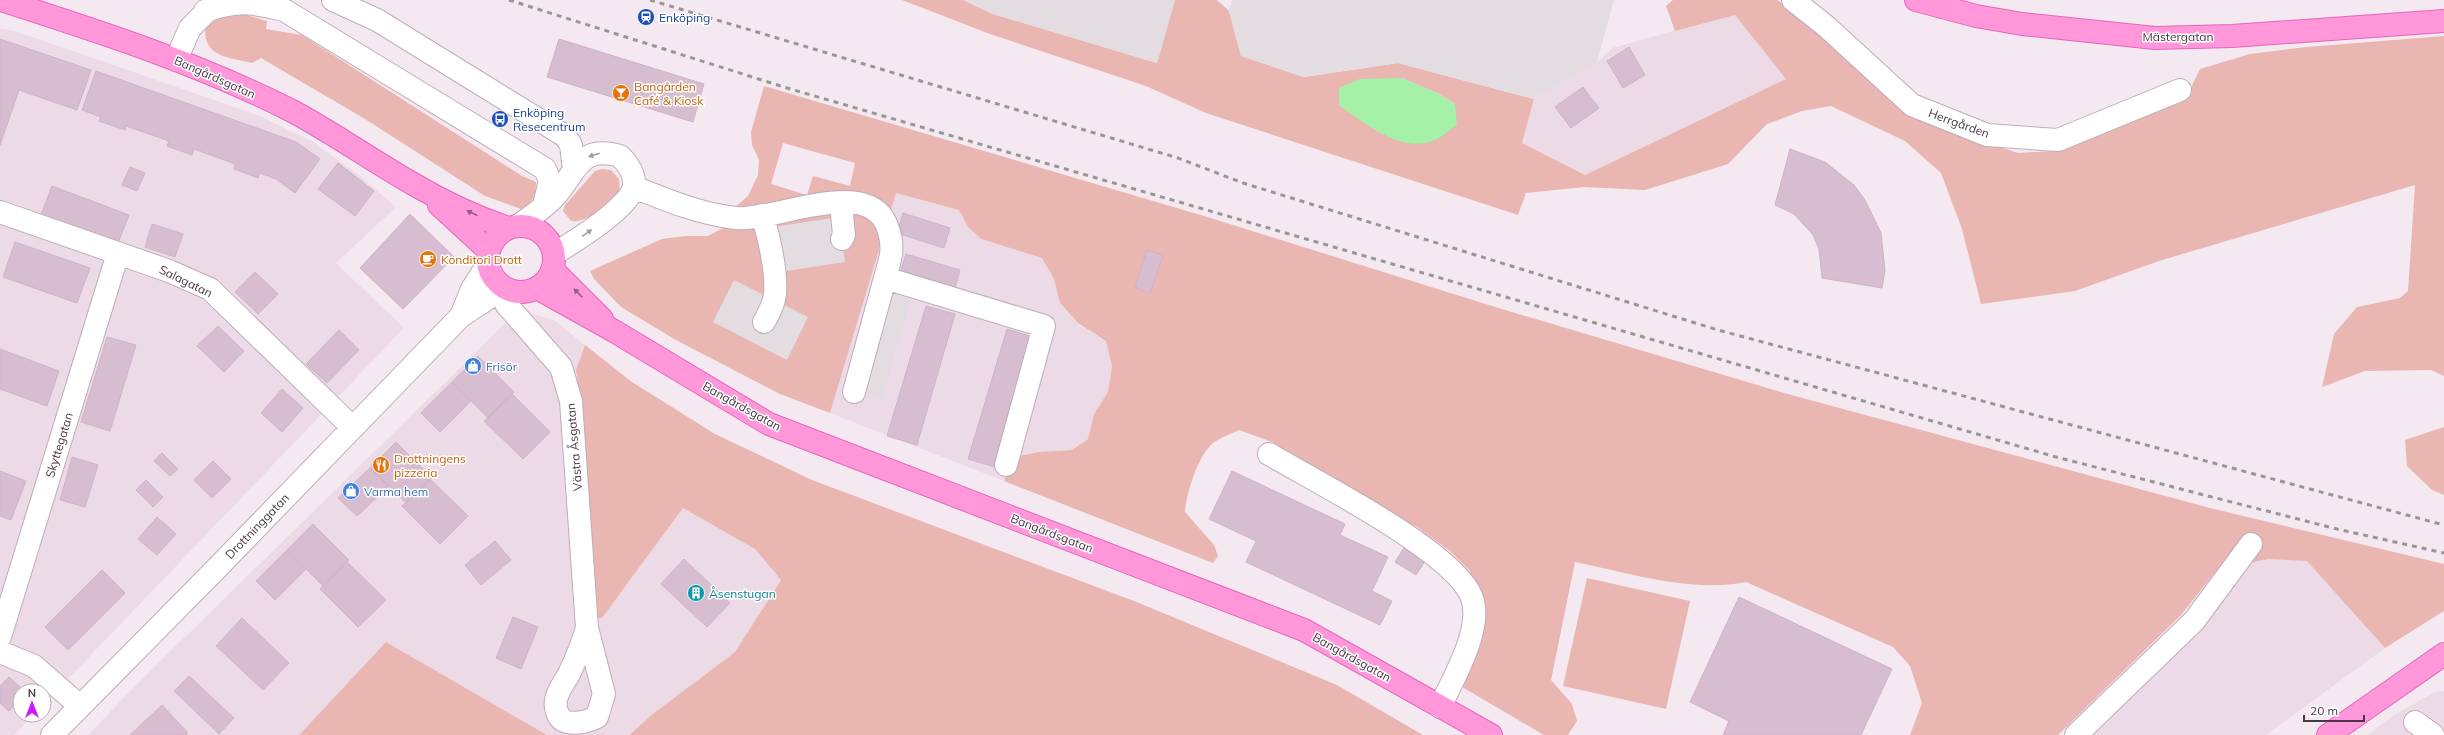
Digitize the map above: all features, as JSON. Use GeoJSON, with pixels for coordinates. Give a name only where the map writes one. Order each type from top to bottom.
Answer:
{"type":"FeatureCollection","features":[{"type":"Feature","properties":{"kind":"main road","name":"Bangårdsgatan"},"geometry":{"type":"LineString","coordinates":[[1,0],[121,38],[176,60],[294,112],[416,186],[485,220],[514,227]]}},
{"type":"Feature","properties":{"kind":"main road","name":"Mästergatan"},"geometry":{"type":"LineString","coordinates":[[1916,0],[1976,16],[2022,24],[2155,38],[2232,36],[2444,21]]}},
{"type":"Feature","properties":{"kind":"main road","name":"Bangårdsgatan"},"geometry":{"type":"LineString","coordinates":[[416,186],[488,257]]}},
{"type":"Feature","properties":{"kind":"main road"},"geometry":{"type":"LineString","coordinates":[[514,227],[541,232],[550,243],[553,262],[547,280],[536,288],[525,292],[504,288],[495,281],[488,257],[493,239],[514,227]]}},
{"type":"Feature","properties":{"kind":"main road","name":"Bangårdsgatan"},"geometry":{"type":"LineString","coordinates":[[553,262],[614,331]]}},
{"type":"Feature","properties":{"kind":"main road","name":"Bangårdsgatan"},"geometry":{"type":"LineString","coordinates":[[536,288],[614,331],[769,424],[1304,630],[1491,735]]}},
{"type":"Feature","properties":{"kind":"main road"},"geometry":{"type":"LineString","coordinates":[[2328,735],[2444,654]]}},
{"type":"Feature","properties":{"kind":"street"},"geometry":{"type":"LineString","coordinates":[[176,60],[190,28],[212,6],[225,2],[244,0],[284,10],[545,169],[550,181],[544,205]]}},
{"type":"Feature","properties":{"kind":"street"},"geometry":{"type":"LineString","coordinates":[[333,0],[377,20],[565,136],[571,145],[574,170]]}},
{"type":"Feature","properties":{"kind":"street","name":"Herrgården"},"geometry":{"type":"LineString","coordinates":[[1793,0],[1827,27],[1912,105],[1987,135],[2058,140],[2180,90]]}},
{"type":"Feature","properties":{"kind":"street"},"geometry":{"type":"LineString","coordinates":[[514,227],[556,195],[580,160],[594,154],[606,152],[620,156],[633,175],[634,187],[623,205],[553,262]]}},
{"type":"Feature","properties":{"kind":"street"},"geometry":{"type":"LineString","coordinates":[[634,187],[672,203],[736,218],[841,203],[863,203],[874,207],[884,218],[890,235],[893,252],[854,392]]}},
{"type":"Feature","properties":{"kind":"street"},"geometry":{"type":"LineString","coordinates":[[841,203],[844,235],[842,239]]}},
{"type":"Feature","properties":{"kind":"street","name":"Salagatan"},"geometry":{"type":"LineString","coordinates":[[0,212],[169,271],[210,290],[352,427]]}},
{"type":"Feature","properties":{"kind":"street"},"geometry":{"type":"LineString","coordinates":[[762,215],[767,228],[775,294],[772,307],[764,322]]}},
{"type":"Feature","properties":{"kind":"street","name":"Skyttegatan"},"geometry":{"type":"LineString","coordinates":[[0,637],[118,253]]}},
{"type":"Feature","properties":{"kind":"street","name":"Drottninggatan"},"geometry":{"type":"LineString","coordinates":[[460,316],[488,257]]}},
{"type":"Feature","properties":{"kind":"street"},"geometry":{"type":"LineString","coordinates":[[885,278],[1044,326],[1006,465]]}},
{"type":"Feature","properties":{"kind":"street","name":"Drottninggatan"},"geometry":{"type":"LineString","coordinates":[[52,735],[217,568],[460,316],[504,288]]}},
{"type":"Feature","properties":{"kind":"street","name":"Västra Åsgatan"},"geometry":{"type":"LineString","coordinates":[[504,288],[506,304],[561,367],[567,382],[574,430],[587,628]]}},
{"type":"Feature","properties":{"kind":"street"},"geometry":{"type":"LineString","coordinates":[[1268,454],[1411,538],[1461,579],[1472,598],[1473,622],[1467,647],[1440,707]]}},
{"type":"Feature","properties":{"kind":"street"},"geometry":{"type":"LineString","coordinates":[[2076,735],[2194,621],[2252,544]]}},
{"type":"Feature","properties":{"kind":"street"},"geometry":{"type":"LineString","coordinates":[[0,652],[34,666],[80,706]]}},
{"type":"Feature","properties":{"kind":"street"},"geometry":{"type":"LineString","coordinates":[[2415,722],[2433,735]]}},
{"type":"Feature","properties":{"kind":"shaded area"},"geometry":{"type":"Polygon","coordinates":[[[902,0],[963,0],[993,14],[1157,63],[1175,0],[1217,0],[1229,11],[1241,56],[1304,77],[1398,63],[1534,99],[1522,143],[1585,175],[1786,79],[1735,15],[1675,31],[1666,6],[1673,0],[1777,0],[1784,4],[1909,112],[1984,142],[2018,153],[2053,151],[2145,115],[2190,90],[2200,69],[2250,54],[2307,47],[2444,36],[2444,376],[2431,370],[2365,371],[2322,387],[2334,334],[2357,307],[2400,298],[2408,291],[2415,185],[2159,261],[2075,291],[1981,304],[1962,229],[1941,173],[1905,141],[1831,106],[1802,111],[1767,124],[1728,164],[1645,190],[1584,187],[1526,193],[1518,215],[1206,113],[1146,86],[990,34],[902,0]],[[1402,78],[1339,88],[1339,105],[1390,137],[1412,143],[1455,104],[1437,93],[1402,78]]]}},
{"type":"Feature","properties":{"kind":"shaded area"},"geometry":{"type":"Polygon","coordinates":[[[963,0],[1175,0],[1157,63],[993,14],[963,0]]]}},
{"type":"Feature","properties":{"kind":"shaded area"},"geometry":{"type":"Polygon","coordinates":[[[1232,0],[1614,0],[1597,62],[1534,99],[1398,63],[1304,77],[1241,56],[1229,11],[1232,0]]]}},
{"type":"Feature","properties":{"kind":"shaded area"},"geometry":{"type":"Polygon","coordinates":[[[226,13],[243,14],[267,21],[266,29],[302,35],[522,176],[536,182],[533,198],[521,209],[485,196],[365,119],[261,58],[252,63],[227,57],[213,51],[206,38],[205,28],[226,13]]]}},
{"type":"Feature","properties":{"kind":"shaded area"},"geometry":{"type":"Polygon","coordinates":[[[1735,14],[1786,79],[1585,175],[1522,143],[1534,99],[1597,62],[1612,48],[1735,14]]]}},
{"type":"Feature","properties":{"kind":"shaded area"},"geometry":{"type":"Polygon","coordinates":[[[0,29],[15,31],[260,116],[313,142],[359,175],[396,207],[336,263],[404,328],[52,696],[52,683],[12,683],[12,723],[25,723],[14,735],[0,735],[0,29]]]}},
{"type":"Feature","properties":{"kind":"shaded area"},"geometry":{"type":"Polygon","coordinates":[[[1402,78],[1437,93],[1455,104],[1457,125],[1437,139],[1424,143],[1411,143],[1385,135],[1372,128],[1339,105],[1339,88],[1360,79],[1402,78]]]}},
{"type":"Feature","properties":{"kind":"shaded area"},"geometry":{"type":"Polygon","coordinates":[[[764,86],[1214,219],[1492,306],[1784,393],[2210,508],[2444,564],[2444,611],[2385,648],[2307,561],[2268,559],[2217,570],[2181,615],[2058,735],[1910,735],[1922,703],[1910,666],[1893,647],[1746,582],[1725,585],[1682,583],[1639,576],[1575,562],[1551,680],[1572,704],[1577,721],[1568,735],[1544,735],[1457,684],[1478,598],[1470,571],[1450,551],[1417,527],[1353,493],[1272,442],[1239,430],[1212,444],[1202,457],[1190,486],[1185,512],[1214,545],[1218,556],[1213,563],[1004,481],[1013,457],[1039,452],[1072,450],[1088,439],[1094,414],[1108,392],[1112,366],[1106,341],[1078,323],[1060,303],[1054,279],[1042,258],[981,239],[968,227],[959,210],[896,193],[830,413],[780,394],[676,340],[621,307],[594,279],[590,271],[662,239],[685,236],[708,236],[723,228],[734,208],[748,196],[758,175],[759,160],[752,145],[751,132],[764,86]],[[783,143],[771,184],[807,195],[813,176],[850,186],[855,163],[783,143]]]}},
{"type":"Feature","properties":{"kind":"shaded area"},"geometry":{"type":"Polygon","coordinates":[[[602,169],[611,170],[619,179],[620,185],[617,198],[594,215],[581,220],[571,221],[563,211],[565,205],[595,171],[602,169]]]}},
{"type":"Feature","properties":{"kind":"shaded area"},"geometry":{"type":"Polygon","coordinates":[[[896,193],[959,210],[968,227],[981,239],[1042,258],[1054,279],[1060,303],[1078,324],[1106,341],[1112,366],[1108,393],[1094,414],[1088,439],[1072,450],[1039,452],[1013,457],[1004,481],[830,413],[896,193]]]}},
{"type":"Feature","properties":{"kind":"shaded area"},"geometry":{"type":"Polygon","coordinates":[[[839,217],[845,262],[773,273],[767,228],[839,217]]]}},
{"type":"Feature","properties":{"kind":"shaded area"},"geometry":{"type":"Polygon","coordinates":[[[734,280],[808,317],[787,360],[713,322],[734,280]]]}},
{"type":"Feature","properties":{"kind":"shaded area"},"geometry":{"type":"Polygon","coordinates":[[[889,293],[911,299],[882,399],[863,391],[889,293]]]}},
{"type":"Feature","properties":{"kind":"shaded area"},"geometry":{"type":"Polygon","coordinates":[[[516,313],[533,314],[554,320],[585,345],[576,370],[584,420],[602,618],[683,508],[755,549],[781,580],[735,652],[654,713],[629,735],[547,735],[386,642],[299,735],[88,735],[138,683],[516,313]]]}},
{"type":"Feature","properties":{"kind":"shaded area"},"geometry":{"type":"Polygon","coordinates":[[[585,345],[632,382],[715,434],[812,480],[1134,601],[1337,685],[1423,735],[629,735],[654,713],[735,652],[781,580],[755,549],[683,508],[602,618],[595,618],[584,420],[576,370],[585,345]]]}},
{"type":"Feature","properties":{"kind":"shaded area"},"geometry":{"type":"Polygon","coordinates":[[[2444,427],[2444,495],[2432,490],[2407,466],[2405,440],[2444,427]]]}},
{"type":"Feature","properties":{"kind":"shaded area"},"geometry":{"type":"Polygon","coordinates":[[[2268,559],[2307,560],[2385,648],[2266,735],[2090,735],[2244,564],[2268,559]]]}},
{"type":"Feature","properties":{"kind":"shaded area"},"geometry":{"type":"Polygon","coordinates":[[[1587,578],[1690,601],[1666,709],[1563,686],[1587,578]]]}},
{"type":"Feature","properties":{"kind":"shaded area"},"geometry":{"type":"Polygon","coordinates":[[[386,642],[547,735],[299,735],[386,642]]]}},
{"type":"Feature","properties":{"kind":"shaded area"},"geometry":{"type":"Polygon","coordinates":[[[2444,691],[2444,735],[2367,735],[2394,715],[2435,692],[2444,691]]]}},
{"type":"Feature","properties":{"kind":"building"},"geometry":{"type":"Polygon","coordinates":[[[0,39],[91,70],[77,110],[19,90],[0,145],[0,39]]]}},
{"type":"Feature","properties":{"kind":"building"},"geometry":{"type":"Polygon","coordinates":[[[559,39],[704,84],[693,122],[547,77],[559,39]]]}},
{"type":"Feature","properties":{"kind":"building"},"geometry":{"type":"Polygon","coordinates":[[[1629,47],[1645,75],[1623,88],[1607,61],[1629,47]]]}},
{"type":"Feature","properties":{"kind":"building"},"geometry":{"type":"Polygon","coordinates":[[[96,71],[296,142],[320,159],[295,193],[276,179],[260,173],[258,178],[234,169],[235,164],[194,149],[192,155],[167,146],[169,141],[126,126],[125,130],[99,121],[101,117],[82,110],[96,71]]]}},
{"type":"Feature","properties":{"kind":"building"},"geometry":{"type":"Polygon","coordinates":[[[1583,87],[1599,108],[1571,128],[1555,107],[1583,87]]]}},
{"type":"Feature","properties":{"kind":"building"},"geometry":{"type":"Polygon","coordinates":[[[1790,149],[1825,162],[1854,185],[1865,200],[1881,233],[1885,270],[1882,288],[1822,278],[1819,249],[1813,235],[1794,214],[1775,205],[1790,149]]]}},
{"type":"Feature","properties":{"kind":"building"},"geometry":{"type":"Polygon","coordinates":[[[338,163],[374,191],[355,216],[318,189],[338,163]]]}},
{"type":"Feature","properties":{"kind":"building"},"geometry":{"type":"Polygon","coordinates":[[[130,167],[145,173],[137,191],[122,185],[130,167]]]}},
{"type":"Feature","properties":{"kind":"building"},"geometry":{"type":"Polygon","coordinates":[[[52,186],[129,215],[118,243],[41,215],[52,186]]]}},
{"type":"Feature","properties":{"kind":"building"},"geometry":{"type":"Polygon","coordinates":[[[903,213],[950,228],[944,248],[897,233],[903,213]]]}},
{"type":"Feature","properties":{"kind":"building"},"geometry":{"type":"Polygon","coordinates":[[[410,214],[454,257],[403,309],[360,268],[410,214]]]}},
{"type":"Feature","properties":{"kind":"building"},"geometry":{"type":"Polygon","coordinates":[[[152,224],[183,234],[175,257],[145,247],[152,224]]]}},
{"type":"Feature","properties":{"kind":"building"},"geometry":{"type":"Polygon","coordinates":[[[15,242],[90,268],[77,303],[3,277],[15,242]]]}},
{"type":"Feature","properties":{"kind":"building"},"geometry":{"type":"Polygon","coordinates":[[[1147,250],[1163,255],[1150,293],[1135,287],[1147,250]]]}},
{"type":"Feature","properties":{"kind":"building"},"geometry":{"type":"Polygon","coordinates":[[[906,254],[960,270],[954,292],[899,276],[906,254]]]}},
{"type":"Feature","properties":{"kind":"building"},"geometry":{"type":"Polygon","coordinates":[[[255,272],[278,294],[258,314],[235,292],[255,272]]]}},
{"type":"Feature","properties":{"kind":"building"},"geometry":{"type":"Polygon","coordinates":[[[926,306],[955,314],[917,445],[887,436],[926,306]]]}},
{"type":"Feature","properties":{"kind":"building"},"geometry":{"type":"Polygon","coordinates":[[[218,326],[244,351],[224,372],[197,346],[218,326]]]}},
{"type":"Feature","properties":{"kind":"building"},"geometry":{"type":"Polygon","coordinates":[[[1007,329],[1036,338],[998,468],[968,459],[1007,329]]]}},
{"type":"Feature","properties":{"kind":"building"},"geometry":{"type":"Polygon","coordinates":[[[339,330],[359,350],[327,383],[306,364],[339,330]]]}},
{"type":"Feature","properties":{"kind":"building"},"geometry":{"type":"Polygon","coordinates":[[[107,337],[136,345],[110,431],[81,422],[107,337]]]}},
{"type":"Feature","properties":{"kind":"building"},"geometry":{"type":"Polygon","coordinates":[[[0,349],[59,371],[47,406],[0,389],[0,349]]]}},
{"type":"Feature","properties":{"kind":"building"},"geometry":{"type":"Polygon","coordinates":[[[478,356],[514,392],[488,418],[452,382],[478,356]]]}},
{"type":"Feature","properties":{"kind":"building"},"geometry":{"type":"Polygon","coordinates":[[[452,382],[471,401],[440,432],[421,413],[452,382]]]}},
{"type":"Feature","properties":{"kind":"building"},"geometry":{"type":"Polygon","coordinates":[[[282,389],[303,408],[282,432],[261,413],[282,389]]]}},
{"type":"Feature","properties":{"kind":"building"},"geometry":{"type":"Polygon","coordinates":[[[512,394],[550,432],[523,459],[484,421],[512,394]]]}},
{"type":"Feature","properties":{"kind":"building"},"geometry":{"type":"Polygon","coordinates":[[[396,442],[432,478],[406,503],[370,468],[396,442]]]}},
{"type":"Feature","properties":{"kind":"building"},"geometry":{"type":"Polygon","coordinates":[[[162,453],[178,469],[170,476],[154,461],[162,453]]]}},
{"type":"Feature","properties":{"kind":"building"},"geometry":{"type":"Polygon","coordinates":[[[72,457],[98,465],[85,507],[60,500],[72,457]]]}},
{"type":"Feature","properties":{"kind":"building"},"geometry":{"type":"Polygon","coordinates":[[[213,461],[231,479],[212,498],[194,480],[213,461]]]}},
{"type":"Feature","properties":{"kind":"building"},"geometry":{"type":"Polygon","coordinates":[[[370,468],[389,486],[357,516],[338,498],[370,468]]]}},
{"type":"Feature","properties":{"kind":"building"},"geometry":{"type":"Polygon","coordinates":[[[0,471],[26,481],[11,520],[0,516],[0,471]]]}},
{"type":"Feature","properties":{"kind":"building"},"geometry":{"type":"Polygon","coordinates":[[[1232,471],[1345,524],[1340,535],[1388,557],[1372,591],[1392,601],[1380,625],[1246,562],[1256,541],[1209,519],[1232,471]]]}},
{"type":"Feature","properties":{"kind":"building"},"geometry":{"type":"Polygon","coordinates":[[[430,479],[468,516],[440,544],[402,506],[430,479]]]}},
{"type":"Feature","properties":{"kind":"building"},"geometry":{"type":"Polygon","coordinates":[[[146,480],[163,497],[153,507],[136,490],[146,480]]]}},
{"type":"Feature","properties":{"kind":"building"},"geometry":{"type":"Polygon","coordinates":[[[157,517],[176,534],[157,555],[138,539],[157,517]]]}},
{"type":"Feature","properties":{"kind":"building"},"geometry":{"type":"Polygon","coordinates":[[[313,524],[349,560],[323,586],[287,550],[313,524]]]}},
{"type":"Feature","properties":{"kind":"building"},"geometry":{"type":"Polygon","coordinates":[[[495,541],[511,560],[481,585],[465,565],[495,541]]]}},
{"type":"Feature","properties":{"kind":"building"},"geometry":{"type":"Polygon","coordinates":[[[1404,548],[1425,561],[1416,575],[1395,562],[1404,548]]]}},
{"type":"Feature","properties":{"kind":"building"},"geometry":{"type":"Polygon","coordinates":[[[287,550],[306,569],[275,600],[256,581],[287,550]]]}},
{"type":"Feature","properties":{"kind":"building","name":"Åsenstugan"},"geometry":{"type":"Polygon","coordinates":[[[684,559],[730,603],[707,627],[661,584],[684,559]]]}},
{"type":"Feature","properties":{"kind":"building"},"geometry":{"type":"Polygon","coordinates":[[[347,562],[386,600],[358,627],[320,589],[347,562]]]}},
{"type":"Feature","properties":{"kind":"building"},"geometry":{"type":"Polygon","coordinates":[[[102,570],[125,593],[68,650],[45,627],[102,570]]]}},
{"type":"Feature","properties":{"kind":"building"},"geometry":{"type":"Polygon","coordinates":[[[1739,597],[1892,669],[1861,735],[1723,735],[1729,721],[1690,702],[1739,597]]]}},
{"type":"Feature","properties":{"kind":"building"},"geometry":{"type":"Polygon","coordinates":[[[513,617],[538,627],[521,669],[496,658],[513,617]]]}},
{"type":"Feature","properties":{"kind":"building"},"geometry":{"type":"Polygon","coordinates":[[[242,618],[289,663],[263,690],[216,646],[242,618]]]}},
{"type":"Feature","properties":{"kind":"building"},"geometry":{"type":"Polygon","coordinates":[[[189,676],[234,718],[219,734],[174,691],[189,676]]]}},
{"type":"Feature","properties":{"kind":"building"},"geometry":{"type":"Polygon","coordinates":[[[9,677],[15,683],[12,683],[12,708],[9,711],[0,703],[0,686],[9,677]]]}},
{"type":"Feature","properties":{"kind":"building"},"geometry":{"type":"Polygon","coordinates":[[[162,705],[188,733],[186,735],[130,735],[162,705]]]}},
{"type":"Feature","properties":{"kind":"railway"},"geometry":{"type":"LineString","coordinates":[[509,0],[787,88],[2056,457],[2337,529],[2444,553]]}},
{"type":"Feature","properties":{"kind":"railway"},"geometry":{"type":"LineString","coordinates":[[650,0],[1178,158],[1243,183],[1718,330],[2444,525]]}},
{"type":"Feature","properties":{"kind":"place","name":"Enköping"},"geometry":{"type":"Point","coordinates":[646,17]}},
{"type":"Feature","properties":{"kind":"place","name":"Bangården Café & Kiosk"},"geometry":{"type":"Point","coordinates":[621,93]}},
{"type":"Feature","properties":{"kind":"place","name":"Enköping Resecentrum"},"geometry":{"type":"Point","coordinates":[500,119]}},
{"type":"Feature","properties":{"kind":"place","name":"Konditori Drott"},"geometry":{"type":"Point","coordinates":[428,259]}},
{"type":"Feature","properties":{"kind":"place","name":"Frisör"},"geometry":{"type":"Point","coordinates":[473,366]}},
{"type":"Feature","properties":{"kind":"place","name":"Drottningens pizzeria"},"geometry":{"type":"Point","coordinates":[381,465]}},
{"type":"Feature","properties":{"kind":"place","name":"Varma hem"},"geometry":{"type":"Point","coordinates":[351,491]}},
{"type":"Feature","properties":{"kind":"place","name":"Åsenstugan"},"geometry":{"type":"Point","coordinates":[696,593]}}]}
